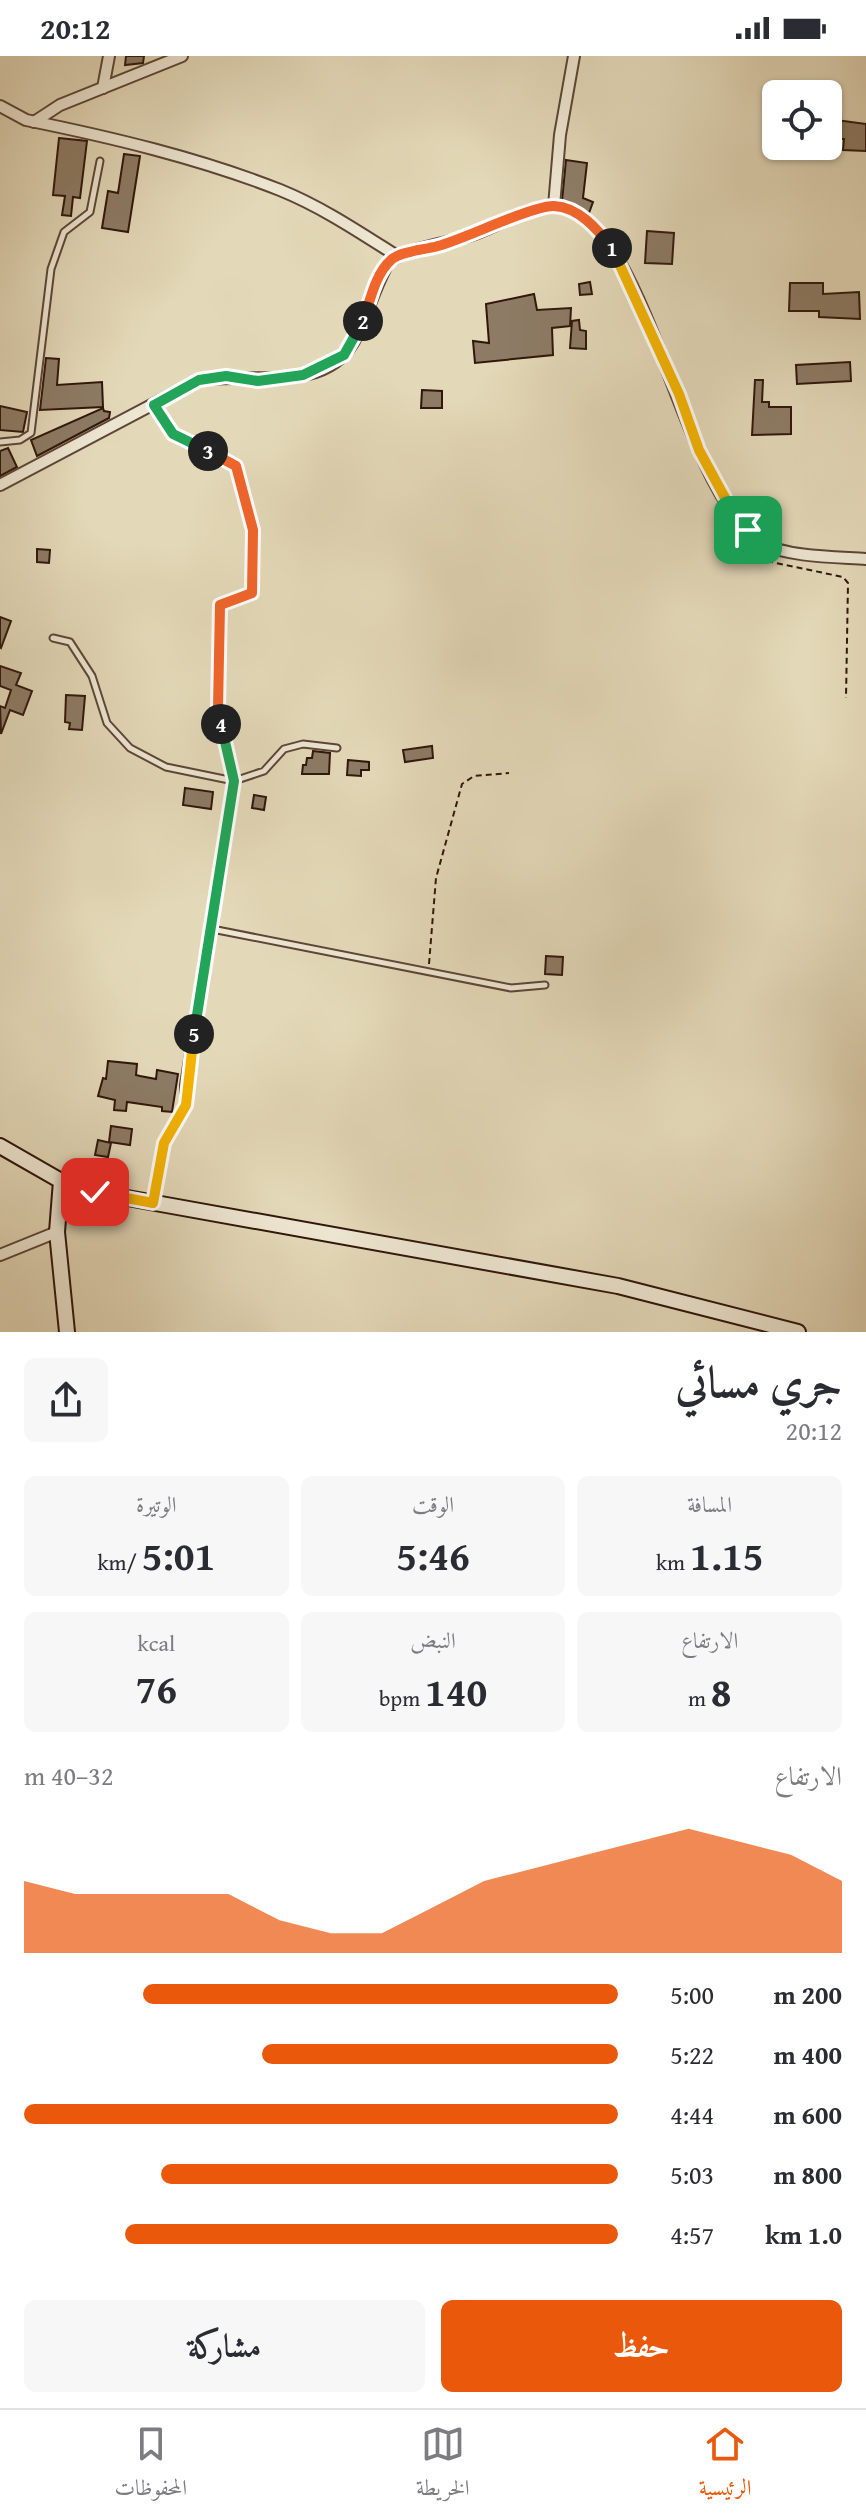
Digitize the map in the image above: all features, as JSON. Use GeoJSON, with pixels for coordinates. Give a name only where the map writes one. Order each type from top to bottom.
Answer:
{"type":"FeatureCollection","features":[{"type":"Feature","properties":{"kind":"main road"},"geometry":{"type":"LineString","coordinates":[[0,1146],[61,1181],[153,1203],[603,1283],[696,1303],[798,1332]]}},
{"type":"Feature","properties":{"kind":"main road"},"geometry":{"type":"LineString","coordinates":[[61,1181],[57,1232],[67,1332]]}},
{"type":"Feature","properties":{"kind":"street"},"geometry":{"type":"LineString","coordinates":[[103,88],[109,56]]}},
{"type":"Feature","properties":{"kind":"street"},"geometry":{"type":"LineString","coordinates":[[34,122],[49,110],[182,56]]}},
{"type":"Feature","properties":{"kind":"street"},"geometry":{"type":"LineString","coordinates":[[554,206],[560,135],[574,56]]}},
{"type":"Feature","properties":{"kind":"street"},"geometry":{"type":"LineString","coordinates":[[0,106],[34,122],[208,166],[280,191],[339,218],[397,256]]}},
{"type":"Feature","properties":{"kind":"street"},"geometry":{"type":"LineString","coordinates":[[0,485],[199,380],[226,376],[258,381],[303,375],[333,362],[352,343],[376,284],[389,262],[397,256],[458,241],[554,206],[572,211],[595,225],[614,251],[679,394],[699,450],[730,507],[765,545],[866,559]]}},
{"type":"Feature","properties":{"kind":"street"},"geometry":{"type":"LineString","coordinates":[[153,1203],[164,1143],[186,1105],[186,1085],[234,781],[218,708],[220,605],[252,593],[253,530],[236,466],[173,434],[154,405]]}},
{"type":"Feature","properties":{"kind":"street"},"geometry":{"type":"LineString","coordinates":[[0,1255],[57,1232]]}},
{"type":"Feature","properties":{"kind":"lane"},"geometry":{"type":"LineString","coordinates":[[0,442],[20,440],[31,433],[51,269],[64,232],[90,212],[100,161]]}},
{"type":"Feature","properties":{"kind":"lane"},"geometry":{"type":"LineString","coordinates":[[53,638],[70,642],[92,676],[107,723],[130,748],[166,767],[234,781],[264,771],[284,749],[303,744],[337,748]]}},
{"type":"Feature","properties":{"kind":"lane"},"geometry":{"type":"LineString","coordinates":[[212,929],[511,988],[545,985]]}},
{"type":"Feature","properties":{"kind":"path"},"geometry":{"type":"LineString","coordinates":[[765,545],[755,554],[757,559],[843,577],[848,583],[846,698]]}},
{"type":"Feature","properties":{"kind":"path"},"geometry":{"type":"LineString","coordinates":[[428,970],[436,878],[462,784],[474,776],[509,773]]}},
{"type":"Feature","properties":{"kind":"building"},"geometry":{"type":"Polygon","coordinates":[[[126,56],[144,56],[143,63],[125,65],[126,56]]]}},
{"type":"Feature","properties":{"kind":"building"},"geometry":{"type":"Polygon","coordinates":[[[842,121],[866,124],[866,151],[843,150],[842,121]]]}},
{"type":"Feature","properties":{"kind":"building"},"geometry":{"type":"Polygon","coordinates":[[[59,138],[87,141],[80,198],[73,197],[71,216],[62,215],[65,196],[53,195],[59,138]]]}},
{"type":"Feature","properties":{"kind":"building"},"geometry":{"type":"Polygon","coordinates":[[[124,154],[140,156],[128,232],[102,228],[108,191],[118,193],[124,154]]]}},
{"type":"Feature","properties":{"kind":"building"},"geometry":{"type":"Polygon","coordinates":[[[566,160],[587,163],[583,198],[593,202],[589,213],[562,201],[566,160]]]}},
{"type":"Feature","properties":{"kind":"building"},"geometry":{"type":"Polygon","coordinates":[[[647,231],[674,233],[672,264],[645,263],[647,231]]]}},
{"type":"Feature","properties":{"kind":"building"},"geometry":{"type":"Polygon","coordinates":[[[590,282],[592,294],[580,295],[579,284],[590,282]]]}},
{"type":"Feature","properties":{"kind":"building"},"geometry":{"type":"Polygon","coordinates":[[[790,283],[823,283],[823,294],[859,292],[860,319],[819,317],[819,311],[789,311],[790,283]]]}},
{"type":"Feature","properties":{"kind":"building"},"geometry":{"type":"Polygon","coordinates":[[[534,294],[537,310],[571,308],[570,326],[552,328],[553,355],[475,363],[473,341],[489,343],[486,304],[534,294]]]}},
{"type":"Feature","properties":{"kind":"building"},"geometry":{"type":"Polygon","coordinates":[[[579,320],[580,330],[586,331],[586,349],[570,348],[572,321],[579,320]]]}},
{"type":"Feature","properties":{"kind":"building"},"geometry":{"type":"Polygon","coordinates":[[[46,358],[59,359],[57,385],[102,382],[103,407],[40,410],[46,358]]]}},
{"type":"Feature","properties":{"kind":"building"},"geometry":{"type":"Polygon","coordinates":[[[850,362],[851,381],[797,384],[796,365],[850,362]]]}},
{"type":"Feature","properties":{"kind":"building"},"geometry":{"type":"Polygon","coordinates":[[[755,380],[763,380],[762,402],[769,402],[769,407],[791,407],[791,434],[752,435],[755,380]]]}},
{"type":"Feature","properties":{"kind":"building"},"geometry":{"type":"Polygon","coordinates":[[[422,390],[442,391],[442,408],[421,408],[422,390]]]}},
{"type":"Feature","properties":{"kind":"building"},"geometry":{"type":"Polygon","coordinates":[[[0,406],[27,412],[23,432],[0,430],[0,406]]]}},
{"type":"Feature","properties":{"kind":"building"},"geometry":{"type":"Polygon","coordinates":[[[103,408],[110,412],[109,418],[37,456],[31,440],[103,408]]]}},
{"type":"Feature","properties":{"kind":"building"},"geometry":{"type":"Polygon","coordinates":[[[8,448],[17,467],[0,476],[0,451],[8,448]]]}},
{"type":"Feature","properties":{"kind":"building"},"geometry":{"type":"Polygon","coordinates":[[[37,549],[50,550],[49,563],[37,562],[37,549]]]}},
{"type":"Feature","properties":{"kind":"building"},"geometry":{"type":"Polygon","coordinates":[[[0,617],[11,621],[1,648],[0,647],[0,617]]]}},
{"type":"Feature","properties":{"kind":"building"},"geometry":{"type":"Polygon","coordinates":[[[0,666],[21,673],[16,685],[32,691],[23,715],[10,710],[1,734],[0,706],[5,708],[11,690],[0,686],[0,666]]]}},
{"type":"Feature","properties":{"kind":"building"},"geometry":{"type":"Polygon","coordinates":[[[66,695],[85,696],[82,730],[69,729],[70,723],[65,722],[66,695]]]}},
{"type":"Feature","properties":{"kind":"building"},"geometry":{"type":"Polygon","coordinates":[[[432,746],[433,758],[405,762],[403,750],[432,746]]]}},
{"type":"Feature","properties":{"kind":"building"},"geometry":{"type":"Polygon","coordinates":[[[313,751],[330,753],[329,774],[302,774],[303,765],[306,765],[307,758],[312,758],[313,751]]]}},
{"type":"Feature","properties":{"kind":"building"},"geometry":{"type":"Polygon","coordinates":[[[348,760],[369,762],[369,770],[361,770],[361,776],[347,775],[348,760]]]}},
{"type":"Feature","properties":{"kind":"building"},"geometry":{"type":"Polygon","coordinates":[[[185,788],[213,792],[211,809],[183,805],[185,788]]]}},
{"type":"Feature","properties":{"kind":"building"},"geometry":{"type":"Polygon","coordinates":[[[254,795],[266,797],[264,810],[252,808],[254,795]]]}},
{"type":"Feature","properties":{"kind":"building"},"geometry":{"type":"Polygon","coordinates":[[[546,956],[563,957],[562,975],[545,974],[546,956]]]}},
{"type":"Feature","properties":{"kind":"building"},"geometry":{"type":"Polygon","coordinates":[[[108,1061],[137,1064],[136,1075],[156,1079],[157,1070],[178,1074],[172,1112],[162,1111],[162,1107],[127,1102],[126,1111],[114,1110],[115,1100],[98,1096],[103,1078],[106,1079],[108,1061]]]}},
{"type":"Feature","properties":{"kind":"building"},"geometry":{"type":"Polygon","coordinates":[[[111,1126],[132,1129],[130,1145],[109,1142],[111,1126]]]}},
{"type":"Feature","properties":{"kind":"building"},"geometry":{"type":"Polygon","coordinates":[[[98,1140],[111,1143],[108,1157],[95,1155],[98,1140]]]}},
{"type":"Feature","properties":{"kind":"route"},"geometry":{"type":"LineString","coordinates":[[95,1192],[153,1203],[164,1143],[186,1105],[195,1024],[234,781],[218,708],[220,605],[252,593],[253,530],[236,466],[173,434],[154,405],[199,380],[226,376],[258,381],[303,375],[333,362],[344,355],[352,343],[364,320],[376,284],[389,262],[397,256],[458,241],[554,206],[572,211],[595,225],[614,251],[679,394],[699,450],[730,507],[748,530]]}}]}
